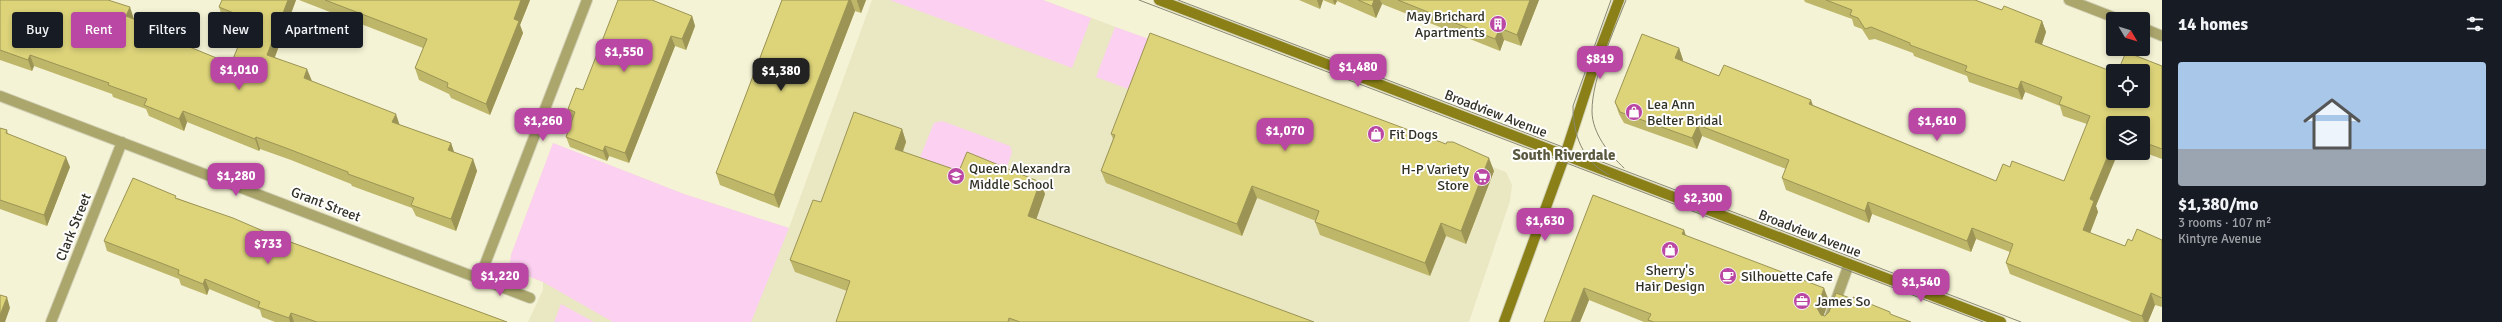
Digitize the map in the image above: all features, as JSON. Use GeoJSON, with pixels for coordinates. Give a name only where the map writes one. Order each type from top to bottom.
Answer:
{"type":"FeatureCollection","features":[{"type":"Feature","properties":{"kind":"main road","name":"Broadview Avenue"},"geometry":{"type":"LineString","coordinates":[[1159,0],[2001,322]]}},
{"type":"Feature","properties":{"kind":"main road"},"geometry":{"type":"LineString","coordinates":[[1504,322],[1565,155],[1594,66],[1619,0]]}},
{"type":"Feature","properties":{"kind":"street"},"geometry":{"type":"LineString","coordinates":[[480,277],[587,0]]}},
{"type":"Feature","properties":{"kind":"street"},"geometry":{"type":"LineString","coordinates":[[2069,0],[2106,14]]}},
{"type":"Feature","properties":{"kind":"street"},"geometry":{"type":"LineString","coordinates":[[2150,31],[2162,36]]}},
{"type":"Feature","properties":{"kind":"street","name":"Grant Street"},"geometry":{"type":"LineString","coordinates":[[0,96],[480,277],[530,298]]}},
{"type":"Feature","properties":{"kind":"street","name":"Clark Street"},"geometry":{"type":"LineString","coordinates":[[51,322],[122,142]]}},
{"type":"Feature","properties":{"kind":"street"},"geometry":{"type":"LineString","coordinates":[[1828,322],[1849,264]]}},
{"type":"Feature","properties":{"kind":"shaded area","name":"Queen Alexandra Middle School"},"geometry":{"type":"Polygon","coordinates":[[[872,0],[1043,0],[1506,172],[1512,185],[1510,201],[1469,322],[528,322],[543,290],[543,282],[515,271],[510,264],[511,255],[553,143],[684,194],[789,228],[872,0]]]}},
{"type":"Feature","properties":{"kind":"shaded area"},"geometry":{"type":"Polygon","coordinates":[[[890,0],[1043,0],[1091,18],[1072,68],[890,0]]]}},
{"type":"Feature","properties":{"kind":"shaded area"},"geometry":{"type":"Polygon","coordinates":[[[1115,27],[1155,41],[1136,92],[1096,77],[1115,27]]]}},
{"type":"Feature","properties":{"kind":"shaded area"},"geometry":{"type":"Polygon","coordinates":[[[942,121],[1010,146],[1012,152],[1005,173],[964,184],[916,167],[934,123],[942,121]]]}},
{"type":"Feature","properties":{"kind":"shaded area"},"geometry":{"type":"Polygon","coordinates":[[[553,143],[684,194],[789,228],[751,322],[613,322],[543,282],[515,271],[510,264],[511,255],[553,143]]]}},
{"type":"Feature","properties":{"kind":"shaded area"},"geometry":{"type":"Polygon","coordinates":[[[561,304],[594,322],[554,322],[561,304]]]}},
{"type":"Feature","properties":{"kind":"building"},"geometry":{"type":"Polygon","coordinates":[[[0,0],[108,0],[130,7],[126,16],[134,19],[134,48],[192,48],[231,64],[237,48],[263,48],[263,12],[231,12],[219,7],[222,0],[288,0],[283,12],[271,12],[271,45],[267,55],[307,69],[304,78],[396,114],[392,122],[451,143],[448,150],[473,159],[451,219],[411,205],[414,198],[348,174],[348,172],[286,148],[256,137],[255,139],[183,111],[179,119],[144,105],[147,99],[108,85],[109,83],[30,55],[28,60],[0,50],[0,0]]]}},
{"type":"Feature","properties":{"kind":"building"},"geometry":{"type":"Polygon","coordinates":[[[325,0],[521,0],[514,19],[519,21],[486,104],[447,87],[448,83],[415,68],[427,39],[363,15],[363,12],[356,12],[325,0]]]}},
{"type":"Feature","properties":{"kind":"building"},"geometry":{"type":"Polygon","coordinates":[[[618,0],[652,0],[692,16],[682,39],[671,36],[625,153],[605,146],[603,151],[566,137],[575,112],[568,109],[576,88],[583,90],[618,0]]]}},
{"type":"Feature","properties":{"kind":"building"},"geometry":{"type":"Polygon","coordinates":[[[782,0],[849,0],[774,195],[716,173],[782,0]]]}},
{"type":"Feature","properties":{"kind":"building"},"geometry":{"type":"Polygon","coordinates":[[[1358,0],[1374,0],[1372,6],[1358,0]]]}},
{"type":"Feature","properties":{"kind":"building"},"geometry":{"type":"Polygon","coordinates":[[[1398,0],[1530,0],[1517,35],[1500,28],[1495,39],[1398,0]]]}},
{"type":"Feature","properties":{"kind":"building"},"geometry":{"type":"Polygon","coordinates":[[[1826,0],[1975,0],[2002,10],[2004,6],[2042,21],[2035,42],[2106,69],[2106,108],[2150,108],[2150,64],[2121,64],[2124,56],[2136,56],[2162,66],[2162,149],[2150,145],[2150,116],[2106,116],[2106,160],[2090,199],[2094,201],[2083,230],[2125,246],[2128,239],[2132,241],[2137,229],[2162,240],[2162,298],[2151,293],[2142,316],[2006,263],[2013,244],[1972,228],[1967,241],[1868,202],[1865,211],[1782,178],[1789,160],[1698,125],[1692,138],[1620,112],[1615,102],[1642,34],[1679,48],[1675,58],[1719,76],[1724,65],[1811,100],[1809,104],[1996,181],[2003,164],[2010,167],[2012,161],[2064,181],[2090,116],[2059,104],[2062,97],[2021,81],[2018,89],[1991,80],[1965,71],[1967,66],[1910,45],[1910,43],[1871,27],[1865,29],[1858,18],[1850,15],[1852,10],[1826,0]]]}},
{"type":"Feature","properties":{"kind":"building"},"geometry":{"type":"Polygon","coordinates":[[[1150,33],[1446,144],[1447,142],[1453,142],[1489,158],[1461,231],[1441,223],[1425,263],[1315,222],[1319,211],[1252,186],[1237,224],[1101,171],[1115,135],[1111,134],[1150,33]]]}},
{"type":"Feature","properties":{"kind":"building"},"geometry":{"type":"Polygon","coordinates":[[[854,112],[902,129],[895,149],[959,171],[967,152],[1040,182],[1028,216],[1314,322],[1020,322],[1009,318],[1008,322],[836,322],[850,281],[790,260],[813,200],[821,202],[854,112]]]}},
{"type":"Feature","properties":{"kind":"building"},"geometry":{"type":"Polygon","coordinates":[[[0,128],[7,130],[6,133],[66,157],[44,215],[0,200],[0,128]]]}},
{"type":"Feature","properties":{"kind":"building"},"geometry":{"type":"Polygon","coordinates":[[[133,178],[176,196],[175,198],[233,218],[277,237],[507,322],[317,322],[291,313],[289,318],[258,307],[260,302],[205,279],[203,284],[178,274],[179,270],[104,241],[133,178]]]}},
{"type":"Feature","properties":{"kind":"building"},"geometry":{"type":"Polygon","coordinates":[[[1593,195],[1684,230],[1682,234],[1824,288],[1817,308],[1821,315],[1825,316],[1829,312],[1836,293],[1853,299],[1853,297],[1911,322],[1654,322],[1648,320],[1651,314],[1584,288],[1571,322],[1544,322],[1593,195]]]}},
{"type":"Feature","properties":{"kind":"building"},"geometry":{"type":"Polygon","coordinates":[[[0,295],[7,297],[0,315],[0,295]]]}},
{"type":"Feature","properties":{"kind":"tram line"},"geometry":{"type":"LineString","coordinates":[[1139,0],[1983,322]]}},
{"type":"Feature","properties":{"kind":"tram line"},"geometry":{"type":"LineString","coordinates":[[1178,0],[2021,322]]}},
{"type":"Feature","properties":{"kind":"tram line"},"geometry":{"type":"LineString","coordinates":[[1609,175],[1592,162],[1581,146],[1575,127],[1573,106],[1611,0]]}},
{"type":"Feature","properties":{"kind":"tram line"},"geometry":{"type":"LineString","coordinates":[[1624,168],[1607,150],[1598,135],[1592,111],[1593,98],[1600,70],[1626,0]]}},
{"type":"Feature","properties":{"kind":"place","name":"May Brichard Apartments"},"geometry":{"type":"Point","coordinates":[1498,24]}},
{"type":"Feature","properties":{"kind":"place","name":"Lea Ann Belter Bridal"},"geometry":{"type":"Point","coordinates":[1634,112]}},
{"type":"Feature","properties":{"kind":"place","name":"Fit Dogs"},"geometry":{"type":"Point","coordinates":[1376,134]}},
{"type":"Feature","properties":{"kind":"place","name":"Queen Alexandra Middle School"},"geometry":{"type":"Point","coordinates":[956,176]}},
{"type":"Feature","properties":{"kind":"place","name":"H-P Variety Store"},"geometry":{"type":"Point","coordinates":[1482,177]}},
{"type":"Feature","properties":{"kind":"place","name":"Sherry's Hair Design"},"geometry":{"type":"Point","coordinates":[1670,250]}},
{"type":"Feature","properties":{"kind":"place","name":"Silhouette Cafe"},"geometry":{"type":"Point","coordinates":[1728,276]}},
{"type":"Feature","properties":{"kind":"place","name":"James So"},"geometry":{"type":"Point","coordinates":[1802,301]}},
{"type":"Feature","properties":{"kind":"district","name":"South Riverdale"},"geometry":{"type":"Point","coordinates":[1564,155]}}]}
